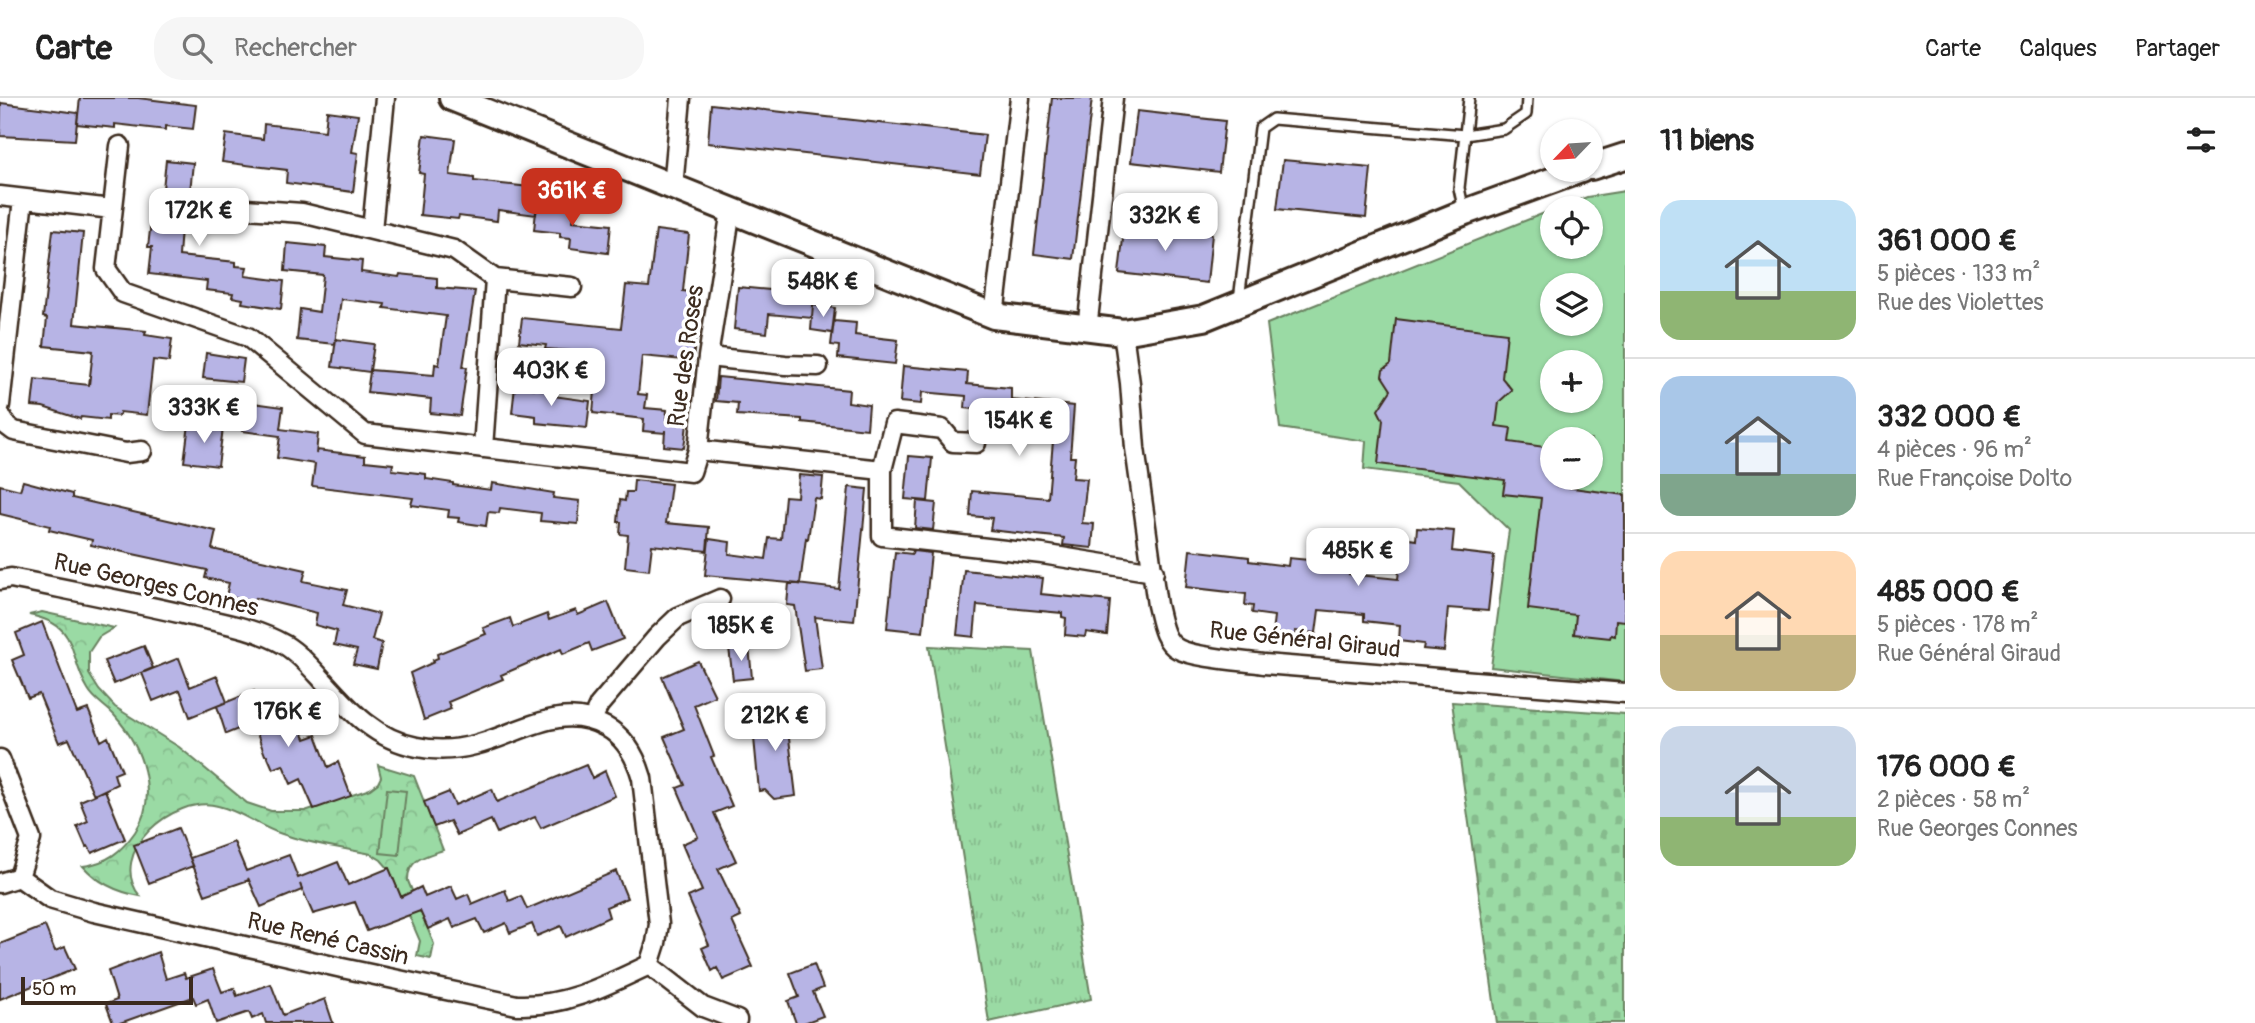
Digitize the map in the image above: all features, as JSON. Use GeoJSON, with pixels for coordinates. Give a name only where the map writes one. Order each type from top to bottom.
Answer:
{"type":"FeatureCollection","features":[{"type":"Feature","properties":{"kind":"main road"},"geometry":{"type":"LineString","coordinates":[[452,98],[993,316],[1123,332],[1204,318],[1465,212],[1548,182]]}},
{"type":"Feature","properties":{"kind":"main road"},"geometry":{"type":"LineString","coordinates":[[1603,163],[1625,156]]}},
{"type":"Feature","properties":{"kind":"street"},"geometry":{"type":"LineString","coordinates":[[372,230],[385,98]]}},
{"type":"Feature","properties":{"kind":"street"},"geometry":{"type":"LineString","coordinates":[[673,188],[681,98]]}},
{"type":"Feature","properties":{"kind":"street"},"geometry":{"type":"LineString","coordinates":[[993,316],[1020,98]]}},
{"type":"Feature","properties":{"kind":"street"},"geometry":{"type":"LineString","coordinates":[[1087,329],[1113,98]]}},
{"type":"Feature","properties":{"kind":"street"},"geometry":{"type":"LineString","coordinates":[[120,146],[106,269],[123,293],[248,337],[365,434],[691,472],[698,450]]}},
{"type":"Feature","properties":{"kind":"street"},"geometry":{"type":"LineString","coordinates":[[0,196],[112,209]]}},
{"type":"Feature","properties":{"kind":"street"},"geometry":{"type":"LineString","coordinates":[[0,405],[23,199]]}},
{"type":"Feature","properties":{"kind":"street"},"geometry":{"type":"LineString","coordinates":[[202,206],[302,213],[454,250],[495,279],[572,287]]}},
{"type":"Feature","properties":{"kind":"street","name":"Rue des Roses"},"geometry":{"type":"LineString","coordinates":[[731,210],[708,357],[698,450],[882,470]]}},
{"type":"Feature","properties":{"kind":"street"},"geometry":{"type":"LineString","coordinates":[[483,448],[495,279]]}},
{"type":"Feature","properties":{"kind":"street","name":"Rue Général Giraud"},"geometry":{"type":"LineString","coordinates":[[1123,332],[1135,448],[1157,605],[1163,631],[1177,649],[1214,658],[1264,664],[1625,693]]}},
{"type":"Feature","properties":{"kind":"street"},"geometry":{"type":"LineString","coordinates":[[708,357],[818,366]]}},
{"type":"Feature","properties":{"kind":"street"},"geometry":{"type":"LineString","coordinates":[[0,414],[6,425],[14,431],[125,453],[142,451]]}},
{"type":"Feature","properties":{"kind":"street"},"geometry":{"type":"LineString","coordinates":[[976,443],[953,442],[942,429],[894,423],[882,470],[882,536],[1042,554],[1154,572]]}},
{"type":"Feature","properties":{"kind":"street","name":"Rue Georges Connes"},"geometry":{"type":"LineString","coordinates":[[0,580],[12,578],[144,606],[236,626],[270,638],[301,657],[347,708],[370,727],[394,741],[416,747],[445,749],[477,745],[559,717],[592,720],[611,730],[628,746],[642,778],[659,924],[649,965]]}},
{"type":"Feature","properties":{"kind":"street"},"geometry":{"type":"LineString","coordinates":[[592,720],[599,705],[657,637],[678,617],[719,599]]}},
{"type":"Feature","properties":{"kind":"street"},"geometry":{"type":"LineString","coordinates":[[0,759],[30,839],[19,877],[0,883]]}},
{"type":"Feature","properties":{"kind":"street","name":"Rue René Cassin"},"geometry":{"type":"LineString","coordinates":[[19,877],[50,899],[94,912],[517,1006],[566,1000],[649,965]]}},
{"type":"Feature","properties":{"kind":"street"},"geometry":{"type":"LineString","coordinates":[[649,965],[704,1007],[737,1020]]}},
{"type":"Feature","properties":{"kind":"lane"},"geometry":{"type":"LineString","coordinates":[[1465,212],[1459,188],[1469,98]]}},
{"type":"Feature","properties":{"kind":"lane"},"geometry":{"type":"LineString","coordinates":[[1238,304],[1259,128],[1273,119],[1465,135],[1504,129],[1526,114],[1527,98]]}},
{"type":"Feature","properties":{"kind":"green space"},"geometry":{"type":"Polygon","coordinates":[[[1625,191],[1625,682],[1491,667],[1509,530],[1459,481],[1364,469],[1366,441],[1280,428],[1267,324],[1540,215],[1540,259],[1603,259],[1603,196],[1593,196],[1625,191]]]}},
{"type":"Feature","properties":{"kind":"green space"},"geometry":{"type":"Polygon","coordinates":[[[42,612],[114,628],[99,637],[89,652],[89,674],[99,690],[115,707],[179,747],[247,803],[271,811],[305,811],[370,789],[381,777],[378,765],[414,776],[443,850],[414,863],[408,881],[434,944],[431,959],[417,956],[420,941],[389,869],[381,860],[371,854],[282,834],[235,811],[218,806],[201,805],[182,809],[149,830],[138,845],[131,862],[131,879],[140,896],[108,886],[89,872],[83,866],[113,855],[135,832],[142,818],[147,787],[140,756],[133,741],[114,715],[88,689],[65,634],[46,620],[29,615],[42,612]]]}},
{"type":"Feature","properties":{"kind":"green space"},"geometry":{"type":"Polygon","coordinates":[[[929,646],[1033,651],[1091,999],[989,1022],[929,646]]]}},
{"type":"Feature","properties":{"kind":"green space"},"geometry":{"type":"Polygon","coordinates":[[[1452,702],[1625,714],[1625,1023],[1497,1023],[1452,702]]]}},
{"type":"Feature","properties":{"kind":"green space"},"geometry":{"type":"Polygon","coordinates":[[[387,789],[406,791],[399,855],[380,853],[387,789]]]}},
{"type":"Feature","properties":{"kind":"building"},"geometry":{"type":"Polygon","coordinates":[[[80,98],[138,98],[196,105],[193,129],[166,126],[166,130],[115,124],[115,128],[77,124],[80,98]]]}},
{"type":"Feature","properties":{"kind":"building"},"geometry":{"type":"Polygon","coordinates":[[[1052,98],[1092,98],[1073,259],[1034,254],[1052,98]]]}},
{"type":"Feature","properties":{"kind":"building"},"geometry":{"type":"Polygon","coordinates":[[[1,103],[78,113],[75,140],[0,136],[1,103]]]}},
{"type":"Feature","properties":{"kind":"building"},"geometry":{"type":"Polygon","coordinates":[[[711,104],[985,135],[980,174],[708,143],[711,104]]]}},
{"type":"Feature","properties":{"kind":"building"},"geometry":{"type":"Polygon","coordinates":[[[327,111],[358,115],[352,152],[358,153],[353,192],[286,183],[287,170],[222,162],[226,134],[263,139],[264,124],[325,131],[327,111]]]}},
{"type":"Feature","properties":{"kind":"building"},"geometry":{"type":"Polygon","coordinates":[[[1137,111],[1225,121],[1219,172],[1131,162],[1137,111]]]}},
{"type":"Feature","properties":{"kind":"building"},"geometry":{"type":"Polygon","coordinates":[[[424,135],[455,139],[450,175],[474,178],[474,181],[539,188],[536,215],[498,210],[497,221],[420,215],[424,174],[419,173],[424,135]]]}},
{"type":"Feature","properties":{"kind":"building"},"geometry":{"type":"Polygon","coordinates":[[[166,160],[193,163],[189,201],[183,200],[179,256],[236,262],[236,266],[247,267],[245,276],[284,281],[281,309],[242,303],[243,299],[232,297],[233,293],[206,290],[207,281],[149,274],[152,247],[148,247],[154,197],[162,198],[166,160]]]}},
{"type":"Feature","properties":{"kind":"building"},"geometry":{"type":"Polygon","coordinates":[[[1283,160],[1371,168],[1366,218],[1277,209],[1283,160]]]}},
{"type":"Feature","properties":{"kind":"building"},"geometry":{"type":"Polygon","coordinates":[[[537,202],[575,208],[573,221],[611,225],[608,253],[570,248],[571,238],[560,237],[560,233],[534,230],[537,202]]]}},
{"type":"Feature","properties":{"kind":"building"},"geometry":{"type":"Polygon","coordinates":[[[1125,222],[1212,234],[1207,283],[1119,273],[1125,222]]]}},
{"type":"Feature","properties":{"kind":"building"},"geometry":{"type":"Polygon","coordinates":[[[53,230],[83,233],[74,324],[146,331],[145,335],[172,339],[169,362],[153,360],[147,415],[120,412],[119,416],[108,415],[108,420],[80,419],[32,406],[35,379],[89,385],[93,351],[44,346],[47,318],[43,317],[53,230]]]}},
{"type":"Feature","properties":{"kind":"building"},"geometry":{"type":"Polygon","coordinates":[[[656,230],[689,234],[683,291],[700,293],[693,361],[642,356],[638,394],[647,395],[645,408],[667,410],[666,422],[687,424],[684,448],[664,446],[665,433],[643,431],[644,419],[593,413],[598,358],[583,357],[584,352],[545,349],[546,345],[519,342],[522,318],[621,328],[626,285],[649,287],[656,230]]]}},
{"type":"Feature","properties":{"kind":"building"},"geometry":{"type":"Polygon","coordinates":[[[287,243],[326,247],[325,257],[362,261],[361,272],[437,278],[437,288],[475,291],[463,367],[467,367],[460,416],[430,413],[431,399],[367,392],[370,372],[332,367],[336,339],[374,344],[370,370],[434,375],[435,364],[439,365],[446,316],[341,299],[335,344],[297,340],[300,309],[319,312],[323,275],[285,271],[287,243]]]}},
{"type":"Feature","properties":{"kind":"building"},"geometry":{"type":"Polygon","coordinates":[[[738,287],[814,294],[812,318],[769,314],[767,333],[734,329],[738,287]]]}},
{"type":"Feature","properties":{"kind":"building"},"geometry":{"type":"Polygon","coordinates":[[[813,305],[835,308],[832,333],[811,330],[813,305]]]}},
{"type":"Feature","properties":{"kind":"building"},"geometry":{"type":"Polygon","coordinates":[[[1396,319],[1507,333],[1502,378],[1512,390],[1499,402],[1496,426],[1511,428],[1509,442],[1540,446],[1540,490],[1587,490],[1625,495],[1625,621],[1616,620],[1615,636],[1611,635],[1610,638],[1574,634],[1576,615],[1528,609],[1541,498],[1503,494],[1505,480],[1378,464],[1383,420],[1378,410],[1391,390],[1382,376],[1383,370],[1391,364],[1396,319]]]}},
{"type":"Feature","properties":{"kind":"building"},"geometry":{"type":"Polygon","coordinates":[[[834,321],[856,323],[855,335],[898,340],[895,364],[838,358],[839,346],[831,345],[834,321]]]}},
{"type":"Feature","properties":{"kind":"building"},"geometry":{"type":"Polygon","coordinates":[[[206,353],[244,359],[241,382],[203,378],[206,353]]]}},
{"type":"Feature","properties":{"kind":"building"},"geometry":{"type":"Polygon","coordinates":[[[903,366],[968,372],[967,384],[1011,388],[1011,400],[1074,406],[1070,457],[1075,457],[1073,478],[1087,479],[1082,523],[1094,524],[1092,548],[1063,545],[1064,538],[990,530],[992,518],[970,516],[972,491],[1048,498],[1053,441],[1028,439],[1029,426],[1009,424],[1010,413],[965,408],[966,396],[922,392],[921,404],[900,402],[903,366]]]}},
{"type":"Feature","properties":{"kind":"building"},"geometry":{"type":"Polygon","coordinates":[[[718,377],[849,390],[848,402],[869,405],[867,429],[802,422],[802,419],[737,415],[738,403],[716,401],[718,377]]]}},
{"type":"Feature","properties":{"kind":"building"},"geometry":{"type":"Polygon","coordinates":[[[515,386],[554,391],[553,396],[590,401],[587,428],[536,423],[536,416],[512,413],[515,386]]]}},
{"type":"Feature","properties":{"kind":"building"},"geometry":{"type":"Polygon","coordinates":[[[246,402],[283,407],[280,429],[318,434],[316,454],[317,450],[365,456],[365,461],[393,464],[392,470],[426,474],[426,479],[453,485],[491,490],[492,483],[554,493],[553,498],[580,501],[578,524],[540,521],[541,513],[500,508],[499,513],[488,512],[486,526],[458,522],[459,518],[448,517],[449,510],[411,505],[413,498],[312,486],[315,464],[277,458],[280,436],[242,431],[246,402]]]}},
{"type":"Feature","properties":{"kind":"building"},"geometry":{"type":"Polygon","coordinates":[[[189,424],[223,428],[218,466],[184,462],[189,424]]]}},
{"type":"Feature","properties":{"kind":"building"},"geometry":{"type":"Polygon","coordinates":[[[909,456],[932,458],[928,501],[905,499],[909,456]]]}},
{"type":"Feature","properties":{"kind":"building"},"geometry":{"type":"Polygon","coordinates":[[[799,475],[823,477],[821,499],[814,498],[800,584],[705,575],[709,539],[730,542],[729,554],[766,559],[769,538],[781,539],[785,496],[797,497],[799,475]]]}},
{"type":"Feature","properties":{"kind":"building"},"geometry":{"type":"Polygon","coordinates":[[[634,480],[671,484],[666,523],[709,527],[707,551],[652,545],[649,570],[625,567],[628,535],[620,534],[620,500],[625,501],[626,492],[633,492],[634,480]]]}},
{"type":"Feature","properties":{"kind":"building"},"geometry":{"type":"Polygon","coordinates":[[[23,481],[72,494],[72,498],[216,531],[212,549],[306,570],[303,581],[347,590],[343,605],[379,614],[372,640],[382,643],[377,669],[353,664],[357,650],[334,645],[337,631],[315,625],[317,613],[255,598],[254,602],[226,596],[229,583],[205,578],[207,570],[91,545],[92,540],[0,514],[0,485],[20,490],[23,481]]]}},
{"type":"Feature","properties":{"kind":"building"},"geometry":{"type":"Polygon","coordinates":[[[849,487],[867,489],[854,621],[815,617],[822,669],[805,671],[795,606],[787,605],[789,583],[839,589],[849,487]]]}},
{"type":"Feature","properties":{"kind":"building"},"geometry":{"type":"Polygon","coordinates":[[[917,501],[936,503],[933,530],[915,528],[917,501]]]}},
{"type":"Feature","properties":{"kind":"building"},"geometry":{"type":"Polygon","coordinates":[[[1417,528],[1454,531],[1452,551],[1494,556],[1488,611],[1448,608],[1444,651],[1423,649],[1424,644],[1399,641],[1400,625],[1364,621],[1364,614],[1319,610],[1316,633],[1295,631],[1295,636],[1272,633],[1274,616],[1252,613],[1253,606],[1245,605],[1246,594],[1186,587],[1190,550],[1249,557],[1249,561],[1288,566],[1289,558],[1309,560],[1350,566],[1349,574],[1398,579],[1400,561],[1407,562],[1409,539],[1416,540],[1417,528]]]}},
{"type":"Feature","properties":{"kind":"building"},"geometry":{"type":"Polygon","coordinates":[[[913,551],[931,553],[923,632],[887,628],[895,552],[912,554],[913,551]]]}},
{"type":"Feature","properties":{"kind":"building"},"geometry":{"type":"Polygon","coordinates":[[[964,570],[1043,578],[1041,594],[1110,601],[1107,635],[1086,632],[1085,637],[1065,635],[1066,618],[1062,617],[1062,613],[977,605],[974,637],[957,635],[964,570]]]}},
{"type":"Feature","properties":{"kind":"building"},"geometry":{"type":"Polygon","coordinates":[[[608,602],[623,639],[592,651],[589,643],[563,654],[561,649],[501,675],[503,679],[448,702],[451,709],[424,720],[410,673],[434,662],[433,660],[438,658],[437,654],[486,634],[483,628],[510,618],[513,627],[547,614],[549,620],[576,610],[578,615],[608,602]]]}},
{"type":"Feature","properties":{"kind":"building"},"geometry":{"type":"Polygon","coordinates":[[[42,622],[77,713],[88,709],[101,741],[108,737],[122,771],[114,774],[117,784],[94,795],[69,739],[59,743],[39,694],[28,698],[12,660],[24,655],[16,633],[42,622]]]}},
{"type":"Feature","properties":{"kind":"building"},"geometry":{"type":"Polygon","coordinates":[[[144,646],[153,668],[114,684],[104,661],[144,646]]]}},
{"type":"Feature","properties":{"kind":"building"},"geometry":{"type":"Polygon","coordinates":[[[749,646],[752,678],[733,680],[729,648],[749,646]]]}},
{"type":"Feature","properties":{"kind":"building"},"geometry":{"type":"Polygon","coordinates":[[[179,658],[190,687],[217,676],[227,702],[190,717],[180,690],[153,701],[142,673],[179,658]]]}},
{"type":"Feature","properties":{"kind":"building"},"geometry":{"type":"Polygon","coordinates":[[[698,661],[715,696],[694,705],[714,756],[711,757],[732,806],[714,813],[736,861],[718,869],[741,917],[732,921],[753,967],[723,980],[717,968],[712,971],[702,948],[709,945],[688,897],[702,891],[682,844],[698,837],[677,788],[685,785],[664,737],[684,729],[662,677],[698,661]]]}},
{"type":"Feature","properties":{"kind":"building"},"geometry":{"type":"Polygon","coordinates":[[[254,691],[265,719],[293,708],[305,739],[316,735],[328,767],[338,762],[351,796],[314,809],[301,779],[291,784],[283,765],[273,769],[253,723],[226,734],[217,706],[254,691]]]}},
{"type":"Feature","properties":{"kind":"building"},"geometry":{"type":"Polygon","coordinates":[[[764,703],[794,713],[788,730],[796,796],[774,799],[765,790],[759,791],[754,738],[764,703]]]}},
{"type":"Feature","properties":{"kind":"building"},"geometry":{"type":"Polygon","coordinates":[[[586,765],[592,778],[605,771],[615,796],[541,828],[535,817],[497,833],[491,820],[457,835],[450,821],[434,827],[424,802],[449,792],[455,805],[492,789],[497,802],[586,765]]]}},
{"type":"Feature","properties":{"kind":"building"},"geometry":{"type":"Polygon","coordinates":[[[105,790],[125,839],[92,853],[88,846],[86,847],[77,826],[88,821],[80,801],[105,790]]]}},
{"type":"Feature","properties":{"kind":"building"},"geometry":{"type":"Polygon","coordinates":[[[178,828],[193,866],[149,883],[134,845],[178,828]]]}},
{"type":"Feature","properties":{"kind":"building"},"geometry":{"type":"Polygon","coordinates":[[[234,842],[246,871],[289,855],[298,878],[338,862],[348,885],[389,868],[401,897],[421,887],[425,897],[451,886],[457,899],[468,894],[472,904],[505,890],[509,901],[521,896],[527,909],[616,871],[627,898],[606,907],[609,917],[566,937],[561,926],[537,936],[532,924],[510,933],[506,923],[484,933],[477,919],[454,928],[450,919],[428,929],[420,911],[367,931],[355,902],[313,914],[300,884],[302,890],[261,907],[249,880],[205,895],[190,858],[234,842]]]}},
{"type":"Feature","properties":{"kind":"building"},"geometry":{"type":"Polygon","coordinates":[[[45,926],[55,951],[65,947],[75,969],[0,999],[0,944],[45,926]]]}},
{"type":"Feature","properties":{"kind":"building"},"geometry":{"type":"Polygon","coordinates":[[[158,952],[166,979],[184,973],[186,978],[213,969],[222,992],[234,988],[237,996],[271,984],[283,1015],[325,999],[333,1023],[266,1023],[263,1014],[252,1019],[249,1012],[216,1023],[208,999],[196,1004],[193,997],[120,1023],[113,1023],[106,1004],[117,1000],[108,971],[158,952]]]}},
{"type":"Feature","properties":{"kind":"building"},"geometry":{"type":"Polygon","coordinates":[[[814,964],[823,988],[813,992],[823,1016],[796,1023],[788,1001],[799,997],[790,973],[814,964]]]}}]}
